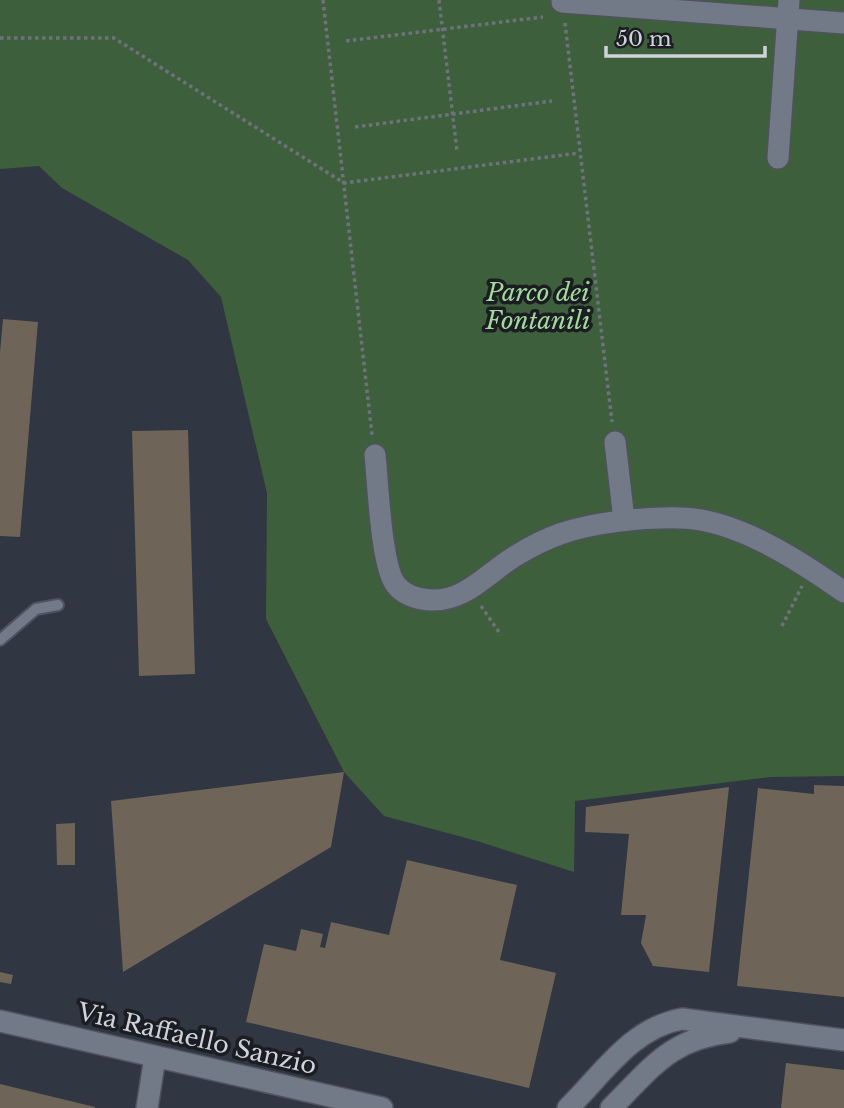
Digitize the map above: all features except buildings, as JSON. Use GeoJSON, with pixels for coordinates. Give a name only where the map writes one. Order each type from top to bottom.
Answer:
{"type":"FeatureCollection","features":[{"type":"Feature","properties":{"kind":"street"},"geometry":{"type":"LineString","coordinates":[[562,2],[789,9],[844,23]]}},
{"type":"Feature","properties":{"kind":"street"},"geometry":{"type":"LineString","coordinates":[[778,158],[789,9]]}},
{"type":"Feature","properties":{"kind":"street"},"geometry":{"type":"LineString","coordinates":[[615,442],[624,520]]}},
{"type":"Feature","properties":{"kind":"street"},"geometry":{"type":"LineString","coordinates":[[375,455],[387,564],[396,585],[417,599],[444,601],[470,590],[517,555],[561,534],[624,520],[684,518],[726,527],[768,544],[844,592]]}},
{"type":"Feature","properties":{"kind":"street"},"geometry":{"type":"LineString","coordinates":[[568,1108],[620,1052],[646,1031],[665,1022],[682,1020],[844,1040]]}},
{"type":"Feature","properties":{"kind":"street","name":"Via Raffaello Sanzio"},"geometry":{"type":"LineString","coordinates":[[0,1021],[382,1108]]}},
{"type":"Feature","properties":{"kind":"street"},"geometry":{"type":"LineString","coordinates":[[611,1108],[664,1055],[678,1046],[716,1034],[750,1030]]}},
{"type":"Feature","properties":{"kind":"street"},"geometry":{"type":"LineString","coordinates":[[148,1108],[155,1057]]}},
{"type":"Feature","properties":{"kind":"lane"},"geometry":{"type":"LineString","coordinates":[[0,640],[36,609],[58,605]]}},
{"type":"Feature","properties":{"kind":"path"},"geometry":{"type":"LineString","coordinates":[[323,0],[375,455]]}},
{"type":"Feature","properties":{"kind":"path"},"geometry":{"type":"LineString","coordinates":[[439,0],[457,150]]}},
{"type":"Feature","properties":{"kind":"path"},"geometry":{"type":"LineString","coordinates":[[562,2],[615,442]]}},
{"type":"Feature","properties":{"kind":"path"},"geometry":{"type":"LineString","coordinates":[[346,41],[543,17]]}},
{"type":"Feature","properties":{"kind":"path"},"geometry":{"type":"LineString","coordinates":[[0,38],[114,37],[344,183],[579,153]]}},
{"type":"Feature","properties":{"kind":"path"},"geometry":{"type":"LineString","coordinates":[[355,127],[552,101]]}},
{"type":"Feature","properties":{"kind":"path"},"geometry":{"type":"LineString","coordinates":[[782,626],[811,569]]}},
{"type":"Feature","properties":{"kind":"path"},"geometry":{"type":"LineString","coordinates":[[470,590],[501,635]]}},
{"type":"Feature","properties":{"kind":"green space","name":"Parco dei Fontanili"},"geometry":{"type":"Polygon","coordinates":[[[0,0],[844,0],[844,776],[771,777],[575,801],[574,872],[477,841],[384,816],[344,772],[266,619],[267,493],[221,297],[188,260],[62,188],[39,166],[0,169],[0,0]]]}}]}
